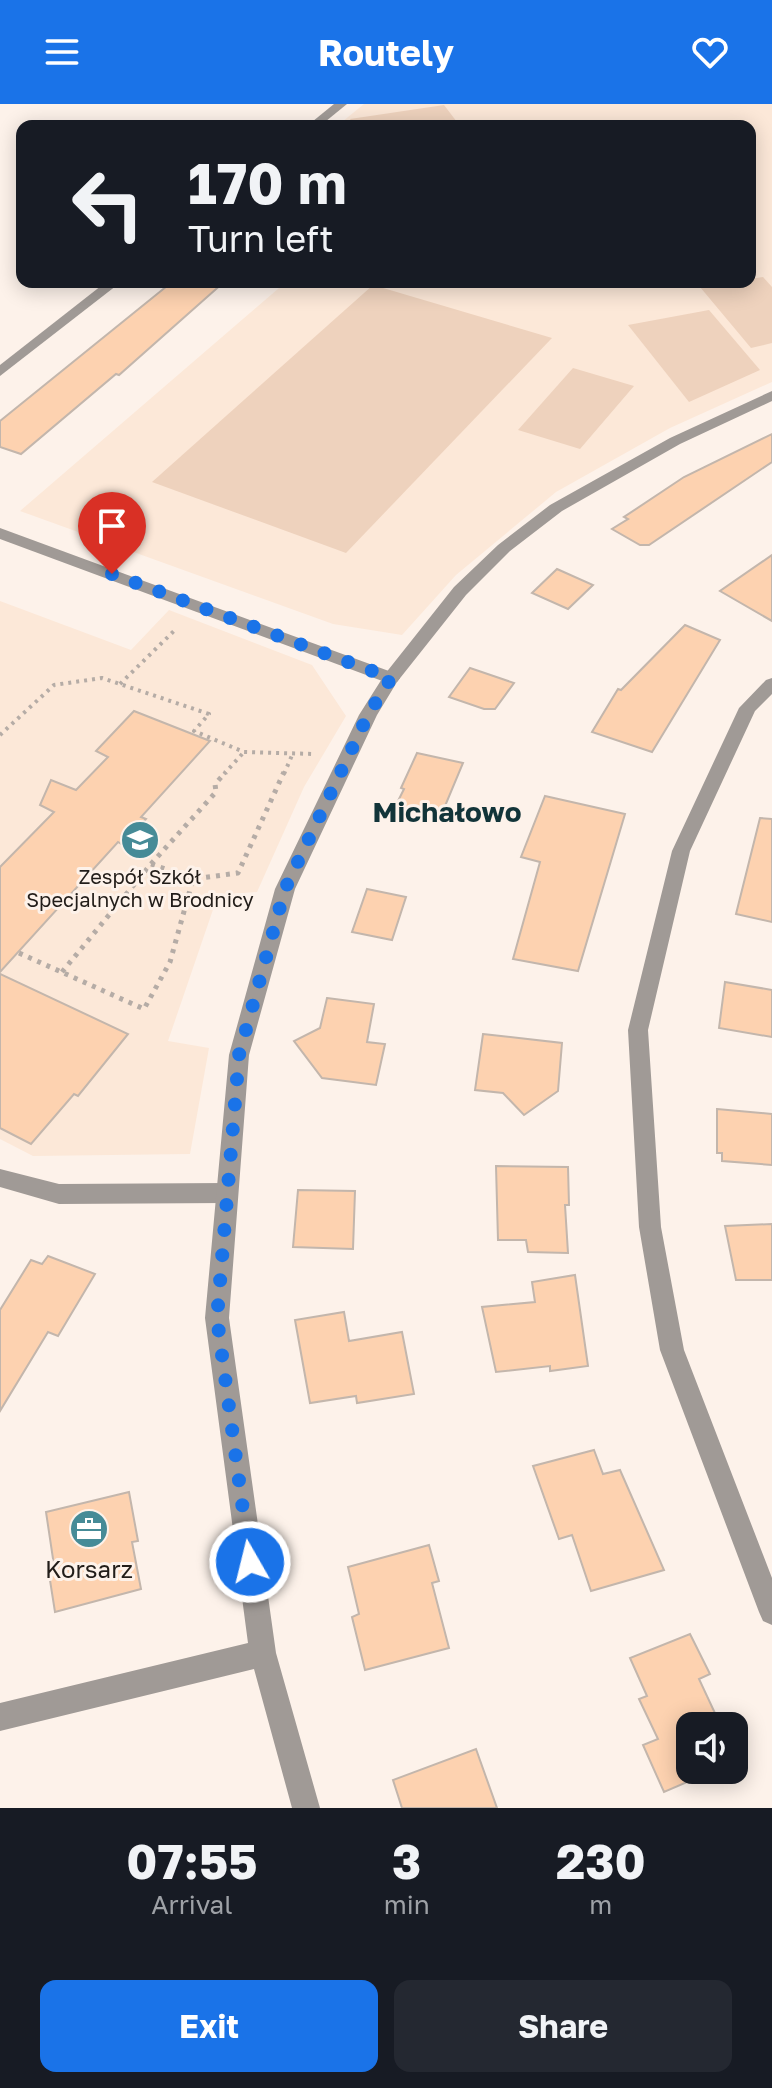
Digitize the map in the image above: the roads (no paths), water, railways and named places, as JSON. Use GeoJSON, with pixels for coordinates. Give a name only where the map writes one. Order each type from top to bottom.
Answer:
{"type":"FeatureCollection","features":[{"type":"Feature","properties":{"kind":"street"},"geometry":{"type":"LineString","coordinates":[[321,120],[341,104]]}},
{"type":"Feature","properties":{"kind":"street"},"geometry":{"type":"LineString","coordinates":[[0,372],[106,288]]}},
{"type":"Feature","properties":{"kind":"street"},"geometry":{"type":"LineString","coordinates":[[306,1808],[263,1653],[217,1318],[239,1055],[285,889],[368,715],[391,678],[460,591],[504,548],[556,508],[675,441],[772,395]]}},
{"type":"Feature","properties":{"kind":"street"},"geometry":{"type":"LineString","coordinates":[[0,533],[391,678]]}},
{"type":"Feature","properties":{"kind":"street"},"geometry":{"type":"LineString","coordinates":[[772,684],[748,708],[681,851],[638,1030],[650,1227],[672,1350],[772,1612]]}},
{"type":"Feature","properties":{"kind":"street"},"geometry":{"type":"LineString","coordinates":[[0,1178],[59,1194],[227,1193]]}},
{"type":"Feature","properties":{"kind":"street"},"geometry":{"type":"LineString","coordinates":[[0,1717],[263,1653]]}},
{"type":"Feature","properties":{"kind":"place","name":"Zespół Szkół Specjalnych w Brodnicy"},"geometry":{"type":"Point","coordinates":[140,840]}},
{"type":"Feature","properties":{"kind":"place","name":"Korsarz"},"geometry":{"type":"Point","coordinates":[89,1529]}},
{"type":"Feature","properties":{"kind":"district","name":"Michałowo"},"geometry":{"type":"Point","coordinates":[447,811]}}]}
